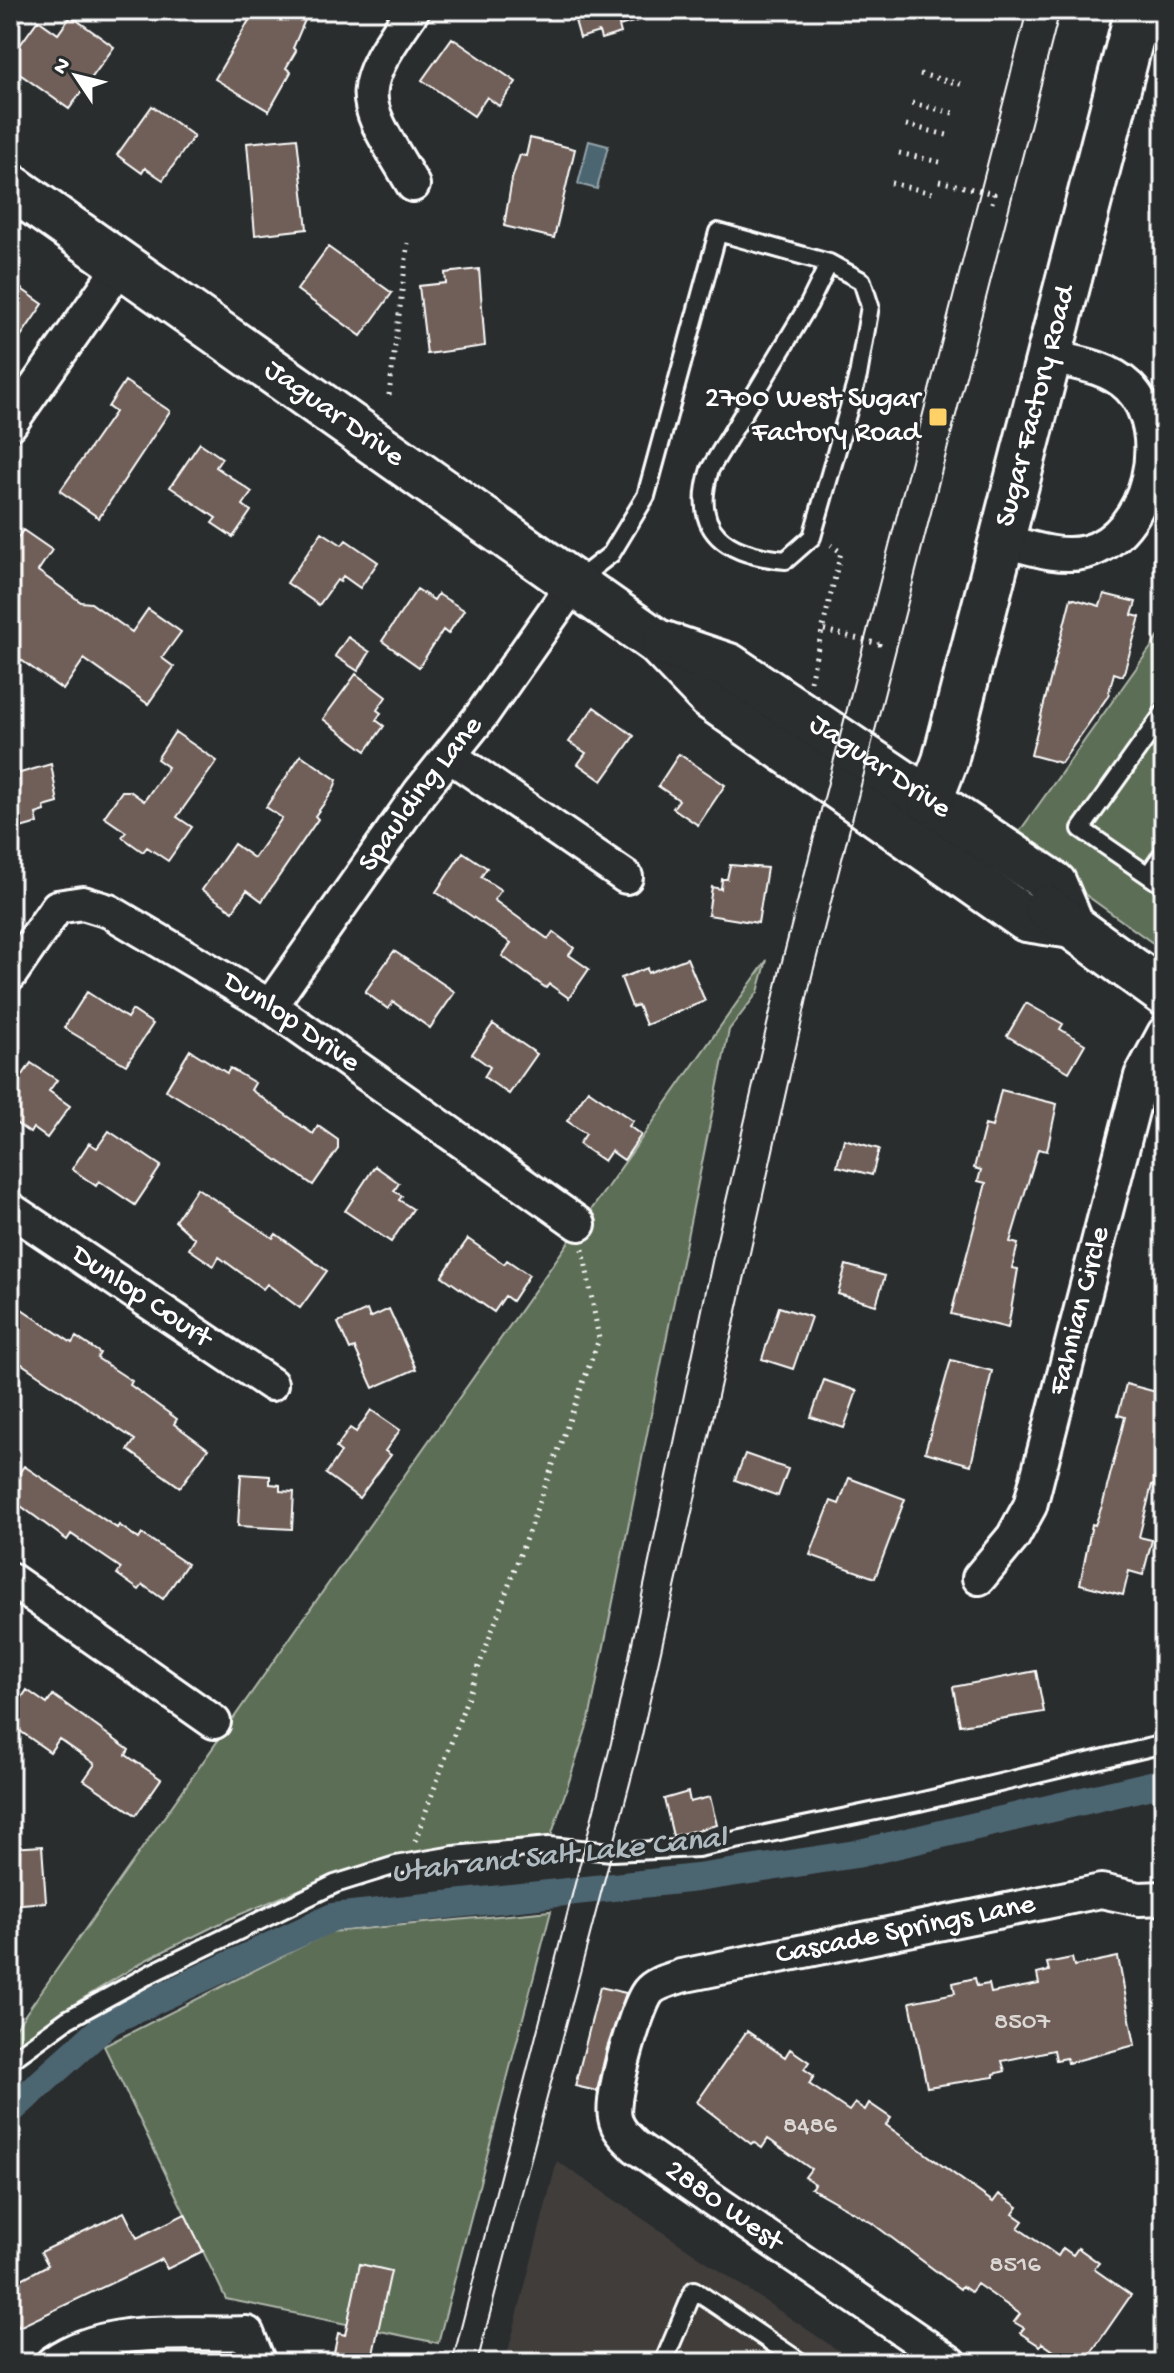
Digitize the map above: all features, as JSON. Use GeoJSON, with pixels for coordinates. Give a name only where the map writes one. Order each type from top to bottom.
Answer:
{"type":"FeatureCollection","features":[{"type":"Feature","properties":{"kind":"main road","name":"Sugar Factory Road"},"geometry":{"type":"LineString","coordinates":[[930,800],[945,761],[1138,10]]}},
{"type":"Feature","properties":{"kind":"main road","name":"Jaguar Drive"},"geometry":{"type":"LineString","coordinates":[[10,186],[657,642],[710,697],[1026,919],[1072,926],[1164,992]]}},
{"type":"Feature","properties":{"kind":"main road","name":"Jaguar Drive"},"geometry":{"type":"LineString","coordinates":[[657,642],[729,666],[930,800]]}},
{"type":"Feature","properties":{"kind":"main road"},"geometry":{"type":"LineString","coordinates":[[930,800],[953,840],[1072,926]]}},
{"type":"Feature","properties":{"kind":"street"},"geometry":{"type":"LineString","coordinates":[[413,10],[378,61],[369,92],[381,131],[413,185]]}},
{"type":"Feature","properties":{"kind":"street"},"geometry":{"type":"LineString","coordinates":[[10,424],[122,264]]}},
{"type":"Feature","properties":{"kind":"street"},"geometry":{"type":"LineString","coordinates":[[1001,540],[1063,554],[1100,546],[1121,531],[1141,497],[1147,478],[1151,434],[1147,412],[1139,399],[1118,378],[1104,370],[1049,357]]}},
{"type":"Feature","properties":{"kind":"street","name":"Spaulding Lane"},"geometry":{"type":"LineString","coordinates":[[270,1006],[420,792],[450,756],[574,583]]}},
{"type":"Feature","properties":{"kind":"street"},"geometry":{"type":"LineString","coordinates":[[450,756],[626,877]]}},
{"type":"Feature","properties":{"kind":"street","name":"Dunlop Drive"},"geometry":{"type":"LineString","coordinates":[[10,975],[57,907],[83,903],[109,911],[270,1006],[579,1224]]}},
{"type":"Feature","properties":{"kind":"street","name":"Fahnian Circle"},"geometry":{"type":"LineString","coordinates":[[979,1578],[1013,1537],[1030,1506],[1141,1076],[1164,1033]]}},
{"type":"Feature","properties":{"kind":"street","name":"Dunlop Court"},"geometry":{"type":"LineString","coordinates":[[10,1209],[271,1384]]}},
{"type":"Feature","properties":{"kind":"street"},"geometry":{"type":"LineString","coordinates":[[10,1579],[214,1722]]}},
{"type":"Feature","properties":{"kind":"street","name":"Cascade Springs Lane"},"geometry":{"type":"LineString","coordinates":[[649,1990],[681,1976],[1101,1891],[1139,1899],[1164,1898]]}},
{"type":"Feature","properties":{"kind":"street","name":"2880 West"},"geometry":{"type":"LineString","coordinates":[[649,1990],[640,2007],[616,2095],[614,2116],[621,2133],[636,2147],[951,2363]]}},
{"type":"Feature","properties":{"kind":"street"},"geometry":{"type":"LineString","coordinates":[[52,2363],[68,2352],[101,2340],[140,2333],[184,2336],[247,2333],[259,2363]]}},
{"type":"Feature","properties":{"kind":"lane"},"geometry":{"type":"LineString","coordinates":[[574,583],[611,554],[646,496],[718,232],[829,263],[862,281],[870,306],[858,376],[812,537],[786,560],[754,557],[726,545],[708,525],[701,497],[710,469],[809,304],[829,263]]}},
{"type":"Feature","properties":{"kind":"lane"},"geometry":{"type":"LineString","coordinates":[[1164,713],[1081,829],[1164,886]]}},
{"type":"Feature","properties":{"kind":"lane"},"geometry":{"type":"LineString","coordinates":[[1148,875],[1164,852]]}},
{"type":"Feature","properties":{"kind":"lane"},"geometry":{"type":"LineString","coordinates":[[10,2061],[68,2019],[154,1972],[335,1884],[408,1863],[549,1846],[612,1852],[698,1848],[919,1802],[1164,1744]]}},
{"type":"Feature","properties":{"kind":"lane"},"geometry":{"type":"LineString","coordinates":[[663,2363],[694,2290],[802,2363]]}},
{"type":"Feature","properties":{"kind":"path"},"geometry":{"type":"LineString","coordinates":[[920,74],[964,85]]}},
{"type":"Feature","properties":{"kind":"path"},"geometry":{"type":"LineString","coordinates":[[912,103],[957,114]]}},
{"type":"Feature","properties":{"kind":"path"},"geometry":{"type":"LineString","coordinates":[[906,125],[951,136]]}},
{"type":"Feature","properties":{"kind":"path"},"geometry":{"type":"LineString","coordinates":[[899,153],[944,163]]}},
{"type":"Feature","properties":{"kind":"path"},"geometry":{"type":"LineString","coordinates":[[939,181],[994,194],[992,203]]}},
{"type":"Feature","properties":{"kind":"path"},"geometry":{"type":"LineString","coordinates":[[891,183],[936,194]]}},
{"type":"Feature","properties":{"kind":"path"},"geometry":{"type":"LineString","coordinates":[[389,395],[408,243]]}},
{"type":"Feature","properties":{"kind":"path"},"geometry":{"type":"LineString","coordinates":[[808,690],[841,552],[831,545]]}},
{"type":"Feature","properties":{"kind":"path"},"geometry":{"type":"LineString","coordinates":[[824,630],[879,644],[880,638]]}},
{"type":"Feature","properties":{"kind":"path"},"geometry":{"type":"LineString","coordinates":[[408,1863],[599,1339],[579,1224]]}},
{"type":"Feature","properties":{"kind":"shaded area"},"geometry":{"type":"Polygon","coordinates":[[[557,2161],[857,2363],[505,2363],[557,2161]]]}},
{"type":"Feature","properties":{"kind":"green space"},"geometry":{"type":"Polygon","coordinates":[[[1164,629],[1164,951],[1012,842],[1164,629]]]}},
{"type":"Feature","properties":{"kind":"green space"},"geometry":{"type":"Polygon","coordinates":[[[767,960],[758,992],[729,1030],[589,1720],[542,1864],[492,1848],[408,1863],[374,1863],[306,1887],[229,1919],[146,1960],[79,2001],[10,2058],[10,2036],[767,960]]]}},
{"type":"Feature","properties":{"kind":"green space"},"geometry":{"type":"Polygon","coordinates":[[[551,1911],[438,2343],[226,2299],[104,2046],[330,1932],[551,1911]]]}},
{"type":"Feature","properties":{"kind":"water"},"geometry":{"type":"Polygon","coordinates":[[[589,141],[608,146],[597,189],[578,184],[589,141]]]}},
{"type":"Feature","properties":{"kind":"building"},"geometry":{"type":"Polygon","coordinates":[[[255,10],[288,10],[305,20],[293,48],[296,51],[286,68],[291,72],[269,111],[215,79],[255,10]]]}},
{"type":"Feature","properties":{"kind":"building"},"geometry":{"type":"Polygon","coordinates":[[[572,10],[653,10],[654,16],[619,26],[621,33],[601,39],[599,32],[580,38],[572,10]]]}},
{"type":"Feature","properties":{"kind":"building"},"geometry":{"type":"Polygon","coordinates":[[[71,16],[114,47],[69,109],[10,67],[10,59],[38,20],[58,34],[71,16]]]}},
{"type":"Feature","properties":{"kind":"building"},"geometry":{"type":"Polygon","coordinates":[[[452,38],[516,82],[499,106],[487,97],[474,116],[422,80],[452,38]]]}},
{"type":"Feature","properties":{"kind":"building"},"geometry":{"type":"Polygon","coordinates":[[[152,106],[194,136],[163,180],[145,168],[142,173],[117,155],[152,106]]]}},
{"type":"Feature","properties":{"kind":"building"},"geometry":{"type":"Polygon","coordinates":[[[297,138],[307,229],[255,235],[247,143],[297,138]]]}},
{"type":"Feature","properties":{"kind":"building"},"geometry":{"type":"Polygon","coordinates":[[[530,138],[575,149],[554,238],[504,226],[512,179],[520,155],[526,156],[530,138]]]}},
{"type":"Feature","properties":{"kind":"building"},"geometry":{"type":"Polygon","coordinates":[[[328,247],[392,293],[361,336],[297,290],[328,247]]]}},
{"type":"Feature","properties":{"kind":"building"},"geometry":{"type":"Polygon","coordinates":[[[479,269],[485,346],[427,354],[419,286],[446,283],[445,273],[479,269]]]}},
{"type":"Feature","properties":{"kind":"building"},"geometry":{"type":"Polygon","coordinates":[[[10,281],[43,304],[10,352],[10,281]]]}},
{"type":"Feature","properties":{"kind":"building"},"geometry":{"type":"Polygon","coordinates":[[[125,381],[170,411],[99,518],[60,491],[115,412],[108,407],[125,381]]]}},
{"type":"Feature","properties":{"kind":"building"},"geometry":{"type":"Polygon","coordinates":[[[200,443],[222,458],[216,467],[252,492],[243,505],[251,511],[233,537],[212,523],[216,518],[170,487],[200,443]]]}},
{"type":"Feature","properties":{"kind":"building"},"geometry":{"type":"Polygon","coordinates":[[[23,530],[52,550],[38,571],[81,602],[91,603],[132,632],[148,609],[181,632],[162,658],[174,667],[148,704],[84,659],[63,690],[10,652],[10,549],[23,530]]]}},
{"type":"Feature","properties":{"kind":"building"},"geometry":{"type":"Polygon","coordinates":[[[322,532],[342,545],[346,540],[378,562],[360,588],[343,576],[319,605],[287,583],[322,532]]]}},
{"type":"Feature","properties":{"kind":"building"},"geometry":{"type":"Polygon","coordinates":[[[417,589],[434,600],[438,594],[464,610],[448,634],[443,630],[419,667],[382,641],[417,589]]]}},
{"type":"Feature","properties":{"kind":"building"},"geometry":{"type":"Polygon","coordinates":[[[1104,594],[1136,602],[1132,615],[1140,617],[1123,676],[1114,673],[1108,696],[1061,763],[1031,755],[1071,598],[1100,606],[1104,594]]]}},
{"type":"Feature","properties":{"kind":"building"},"geometry":{"type":"Polygon","coordinates":[[[348,637],[370,652],[358,671],[335,656],[348,637]]]}},
{"type":"Feature","properties":{"kind":"building"},"geometry":{"type":"Polygon","coordinates":[[[356,674],[386,697],[377,710],[381,713],[376,720],[384,726],[366,751],[323,719],[356,674]]]}},
{"type":"Feature","properties":{"kind":"building"},"geometry":{"type":"Polygon","coordinates":[[[594,707],[634,736],[602,781],[578,764],[586,753],[569,742],[594,707]]]}},
{"type":"Feature","properties":{"kind":"building"},"geometry":{"type":"Polygon","coordinates":[[[175,732],[217,761],[177,817],[192,827],[168,861],[147,847],[143,852],[122,837],[126,832],[104,817],[122,791],[130,791],[144,801],[168,767],[157,759],[175,732]]]}},
{"type":"Feature","properties":{"kind":"building"},"geometry":{"type":"Polygon","coordinates":[[[679,754],[725,785],[698,825],[673,808],[679,800],[658,786],[679,754]]]}},
{"type":"Feature","properties":{"kind":"building"},"geometry":{"type":"Polygon","coordinates":[[[301,755],[337,780],[333,791],[315,816],[318,819],[262,901],[247,890],[233,911],[202,890],[234,844],[254,858],[282,818],[266,807],[301,755]]]}},
{"type":"Feature","properties":{"kind":"building"},"geometry":{"type":"Polygon","coordinates":[[[51,764],[58,803],[44,807],[45,811],[36,814],[38,823],[10,831],[10,776],[51,764]]]}},
{"type":"Feature","properties":{"kind":"building"},"geometry":{"type":"Polygon","coordinates":[[[463,852],[487,868],[481,877],[501,890],[494,900],[548,939],[553,932],[574,948],[569,955],[589,969],[569,998],[549,984],[546,988],[502,956],[511,943],[436,892],[463,852]]]}},
{"type":"Feature","properties":{"kind":"building"},"geometry":{"type":"Polygon","coordinates":[[[730,865],[767,868],[758,923],[708,915],[712,887],[721,889],[722,879],[727,879],[730,865]]]}},
{"type":"Feature","properties":{"kind":"building"},"geometry":{"type":"Polygon","coordinates":[[[394,951],[455,992],[430,1028],[393,1002],[388,1009],[365,992],[394,951]]]}},
{"type":"Feature","properties":{"kind":"building"},"geometry":{"type":"Polygon","coordinates":[[[687,958],[705,1001],[646,1025],[638,1005],[632,1007],[621,978],[647,968],[648,973],[687,958]]]}},
{"type":"Feature","properties":{"kind":"building"},"geometry":{"type":"Polygon","coordinates":[[[87,992],[127,1018],[132,1010],[153,1024],[126,1065],[64,1028],[87,992]]]}},
{"type":"Feature","properties":{"kind":"building"},"geometry":{"type":"Polygon","coordinates":[[[1026,1003],[1063,1024],[1060,1029],[1085,1044],[1069,1072],[1007,1036],[1026,1003]]]}},
{"type":"Feature","properties":{"kind":"building"},"geometry":{"type":"Polygon","coordinates":[[[493,1024],[537,1054],[509,1094],[484,1077],[490,1067],[472,1054],[493,1024]]]}},
{"type":"Feature","properties":{"kind":"building"},"geometry":{"type":"Polygon","coordinates":[[[190,1050],[227,1073],[230,1068],[255,1083],[251,1090],[313,1134],[318,1126],[338,1140],[338,1149],[313,1185],[251,1142],[166,1090],[190,1050]]]}},
{"type":"Feature","properties":{"kind":"building"},"geometry":{"type":"Polygon","coordinates":[[[31,1063],[57,1080],[49,1091],[70,1106],[47,1138],[33,1128],[30,1133],[10,1119],[10,1094],[31,1063]]]}},
{"type":"Feature","properties":{"kind":"building"},"geometry":{"type":"Polygon","coordinates":[[[588,1090],[633,1121],[629,1126],[641,1135],[624,1160],[611,1151],[604,1161],[579,1144],[586,1134],[567,1121],[588,1090]]]}},
{"type":"Feature","properties":{"kind":"building"},"geometry":{"type":"Polygon","coordinates":[[[1001,1090],[1057,1104],[1047,1151],[1038,1149],[1010,1242],[1018,1244],[1012,1268],[1018,1269],[1008,1328],[951,1314],[986,1183],[978,1181],[981,1170],[974,1168],[985,1125],[992,1127],[1001,1090]]]}},
{"type":"Feature","properties":{"kind":"building"},"geometry":{"type":"Polygon","coordinates":[[[109,1131],[161,1166],[135,1205],[99,1181],[96,1186],[72,1169],[89,1143],[97,1148],[109,1131]]]}},
{"type":"Feature","properties":{"kind":"building"},"geometry":{"type":"Polygon","coordinates":[[[844,1139],[879,1149],[872,1175],[837,1166],[844,1139]]]}},
{"type":"Feature","properties":{"kind":"building"},"geometry":{"type":"Polygon","coordinates":[[[375,1166],[399,1183],[394,1191],[402,1196],[399,1200],[413,1209],[391,1242],[345,1211],[375,1166]]]}},
{"type":"Feature","properties":{"kind":"building"},"geometry":{"type":"Polygon","coordinates":[[[197,1188],[273,1238],[276,1234],[327,1271],[300,1308],[267,1284],[263,1289],[219,1257],[214,1266],[189,1249],[195,1239],[175,1221],[197,1188]]]}},
{"type":"Feature","properties":{"kind":"building"},"geometry":{"type":"Polygon","coordinates":[[[468,1239],[504,1264],[507,1260],[529,1275],[512,1301],[505,1296],[494,1312],[442,1276],[468,1239]]]}},
{"type":"Feature","properties":{"kind":"building"},"geometry":{"type":"Polygon","coordinates":[[[846,1265],[885,1276],[876,1305],[838,1294],[846,1265]]]}},
{"type":"Feature","properties":{"kind":"building"},"geometry":{"type":"Polygon","coordinates":[[[10,1301],[72,1343],[76,1337],[100,1353],[97,1358],[132,1381],[130,1385],[177,1419],[174,1424],[208,1449],[180,1487],[128,1450],[135,1440],[10,1356],[10,1301]]]}},
{"type":"Feature","properties":{"kind":"building"},"geometry":{"type":"Polygon","coordinates":[[[779,1307],[811,1317],[793,1369],[762,1359],[779,1307]]]}},
{"type":"Feature","properties":{"kind":"building"},"geometry":{"type":"Polygon","coordinates":[[[389,1309],[416,1369],[373,1388],[355,1348],[350,1350],[338,1323],[367,1310],[370,1318],[389,1309]]]}},
{"type":"Feature","properties":{"kind":"building"},"geometry":{"type":"Polygon","coordinates":[[[951,1360],[992,1371],[971,1465],[925,1452],[951,1360]]]}},
{"type":"Feature","properties":{"kind":"building"},"geometry":{"type":"Polygon","coordinates":[[[824,1380],[857,1391],[844,1428],[811,1417],[824,1380]]]}},
{"type":"Feature","properties":{"kind":"building"},"geometry":{"type":"Polygon","coordinates":[[[1126,1384],[1164,1394],[1164,1488],[1152,1485],[1139,1537],[1152,1540],[1143,1575],[1129,1571],[1123,1595],[1080,1584],[1092,1524],[1095,1525],[1103,1503],[1125,1417],[1118,1415],[1126,1384]]]}},
{"type":"Feature","properties":{"kind":"building"},"geometry":{"type":"Polygon","coordinates":[[[371,1410],[400,1430],[385,1451],[391,1455],[359,1498],[326,1474],[341,1452],[336,1448],[350,1428],[356,1432],[371,1410]]]}},
{"type":"Feature","properties":{"kind":"building"},"geometry":{"type":"Polygon","coordinates":[[[745,1454],[788,1469],[778,1496],[735,1480],[745,1454]]]}},
{"type":"Feature","properties":{"kind":"building"},"geometry":{"type":"Polygon","coordinates":[[[24,1466],[117,1528],[119,1525],[139,1539],[142,1534],[187,1564],[163,1599],[143,1585],[139,1590],[117,1574],[121,1568],[71,1534],[67,1540],[10,1498],[10,1486],[24,1466]]]}},
{"type":"Feature","properties":{"kind":"building"},"geometry":{"type":"Polygon","coordinates":[[[241,1474],[270,1476],[270,1484],[280,1485],[280,1491],[294,1492],[292,1529],[238,1526],[241,1474]]]}},
{"type":"Feature","properties":{"kind":"building"},"geometry":{"type":"Polygon","coordinates":[[[849,1478],[905,1499],[875,1578],[810,1555],[831,1501],[839,1504],[849,1478]]]}},
{"type":"Feature","properties":{"kind":"building"},"geometry":{"type":"Polygon","coordinates":[[[1036,1671],[1044,1712],[960,1725],[953,1687],[1036,1671]]]}},
{"type":"Feature","properties":{"kind":"building"},"geometry":{"type":"Polygon","coordinates":[[[27,1690],[47,1704],[53,1695],[129,1750],[126,1755],[161,1779],[136,1815],[84,1780],[95,1764],[59,1739],[50,1752],[10,1724],[10,1715],[27,1690]]]}},
{"type":"Feature","properties":{"kind":"building"},"geometry":{"type":"Polygon","coordinates":[[[688,1792],[690,1802],[710,1797],[717,1825],[673,1836],[664,1799],[688,1792]]]}},
{"type":"Feature","properties":{"kind":"building"},"geometry":{"type":"Polygon","coordinates":[[[42,1846],[46,1902],[10,1905],[10,1848],[42,1846]]]}},
{"type":"Feature","properties":{"kind":"building"},"geometry":{"type":"Polygon","coordinates":[[[1118,1957],[1135,2045],[1068,2063],[1067,2058],[1056,2060],[1054,2050],[1002,2061],[1005,2071],[994,2074],[994,2077],[927,2087],[910,2002],[955,1993],[953,1983],[975,1978],[977,1986],[989,1984],[991,1993],[1039,1984],[1037,1974],[1049,1971],[1047,1963],[1072,1958],[1074,1966],[1118,1957]]]}},
{"type":"Feature","properties":{"kind":"building"},"geometry":{"type":"Polygon","coordinates":[[[600,1987],[626,1993],[607,2048],[597,2091],[575,2086],[600,1987]]]}},
{"type":"Feature","properties":{"kind":"building"},"geometry":{"type":"Polygon","coordinates":[[[747,2031],[785,2057],[790,2049],[809,2062],[804,2069],[814,2076],[809,2084],[849,2111],[855,2103],[865,2110],[869,2103],[891,2118],[886,2125],[993,2202],[999,2194],[1018,2207],[1013,2214],[1023,2221],[1018,2228],[1058,2256],[1063,2248],[1073,2255],[1078,2248],[1099,2263],[1094,2269],[1131,2295],[1084,2363],[1071,2363],[1042,2343],[1040,2346],[1020,2333],[1024,2328],[1014,2322],[1020,2314],[977,2284],[971,2292],[962,2286],[960,2289],[872,2223],[811,2188],[815,2184],[805,2177],[811,2169],[768,2139],[762,2148],[753,2142],[751,2144],[697,2102],[747,2031]]]}},
{"type":"Feature","properties":{"kind":"building"},"geometry":{"type":"Polygon","coordinates":[[[124,2212],[137,2238],[185,2214],[203,2251],[167,2269],[162,2259],[19,2327],[10,2310],[10,2285],[48,2265],[41,2252],[124,2212]]]}},
{"type":"Feature","properties":{"kind":"building"},"geometry":{"type":"Polygon","coordinates":[[[360,2264],[391,2271],[371,2363],[332,2363],[338,2333],[345,2335],[360,2264]]]}},
{"type":"Feature","properties":{"kind":"waterway","name":"Utah and Salt Lake Canal"},"geometry":{"type":"LineString","coordinates":[[10,2111],[110,2021],[333,1917],[697,1878],[856,1854],[1164,1782]]}},
{"type":"Feature","properties":{"kind":"tram line"},"geometry":{"type":"LineString","coordinates":[[452,2363],[611,1743],[713,1257],[780,969],[1027,10]]}},
{"type":"Feature","properties":{"kind":"tram line"},"geometry":{"type":"LineString","coordinates":[[477,2363],[639,1749],[812,976],[1060,10]]}},
{"type":"Feature","properties":{"kind":"place","name":"2700 West Sugar Factory Road"},"geometry":{"type":"Point","coordinates":[938,417]}}]}
